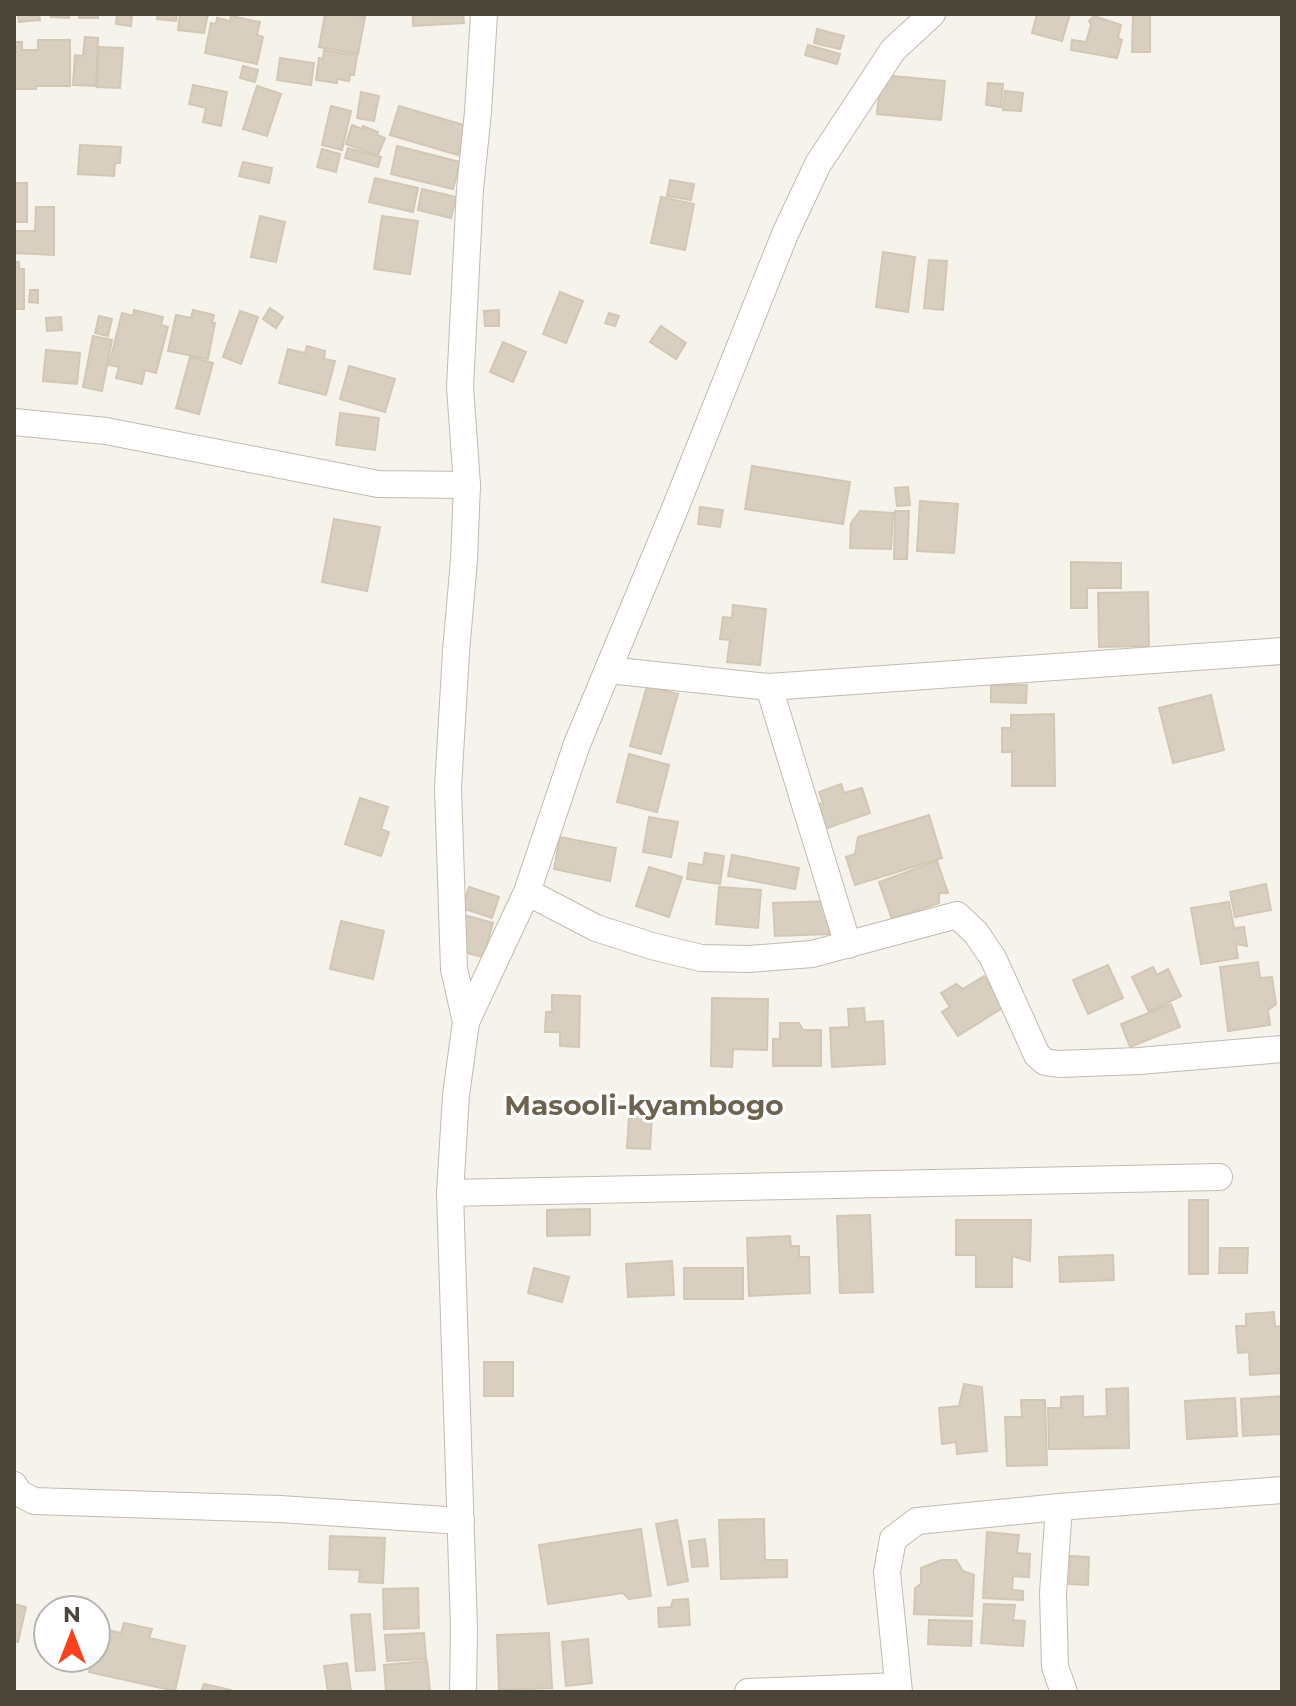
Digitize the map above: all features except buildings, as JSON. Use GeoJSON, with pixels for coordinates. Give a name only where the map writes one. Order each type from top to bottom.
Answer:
{"type":"FeatureCollection","features":[{"type":"Feature","properties":{"kind":"street"},"geometry":{"type":"LineString","coordinates":[[466,1022],[454,969],[448,788],[467,485],[460,387],[470,189],[484,14]]}},
{"type":"Feature","properties":{"kind":"street"},"geometry":{"type":"LineString","coordinates":[[463,1692],[464,1629],[450,1193],[456,1095],[466,1022],[527,892],[577,744],[785,234],[818,164],[893,50],[932,14]]}},
{"type":"Feature","properties":{"kind":"street"},"geometry":{"type":"LineString","coordinates":[[14,422],[106,431],[378,484],[467,485]]}},
{"type":"Feature","properties":{"kind":"street"},"geometry":{"type":"LineString","coordinates":[[608,670],[769,687],[1282,651]]}},
{"type":"Feature","properties":{"kind":"street"},"geometry":{"type":"LineString","coordinates":[[769,687],[848,945]]}},
{"type":"Feature","properties":{"kind":"street"},"geometry":{"type":"LineString","coordinates":[[527,892],[596,928],[701,958],[749,959],[812,954],[957,915],[976,933],[993,958],[1037,1055],[1045,1062],[1139,1061],[1282,1049]]}},
{"type":"Feature","properties":{"kind":"street"},"geometry":{"type":"LineString","coordinates":[[450,1193],[1219,1177]]}},
{"type":"Feature","properties":{"kind":"street"},"geometry":{"type":"LineString","coordinates":[[14,1485],[19,1493],[34,1501],[280,1509],[461,1521]]}},
{"type":"Feature","properties":{"kind":"street"},"geometry":{"type":"LineString","coordinates":[[748,1692],[898,1689],[887,1572],[893,1539],[917,1521],[1282,1490]]}},
{"type":"Feature","properties":{"kind":"street"},"geometry":{"type":"LineString","coordinates":[[1059,1507],[1053,1608],[1055,1667],[1064,1692]]}},
{"type":"Feature","properties":{"kind":"district","name":"Masooli-kyambogo"},"geometry":{"type":"Point","coordinates":[644,1105]}}]}
